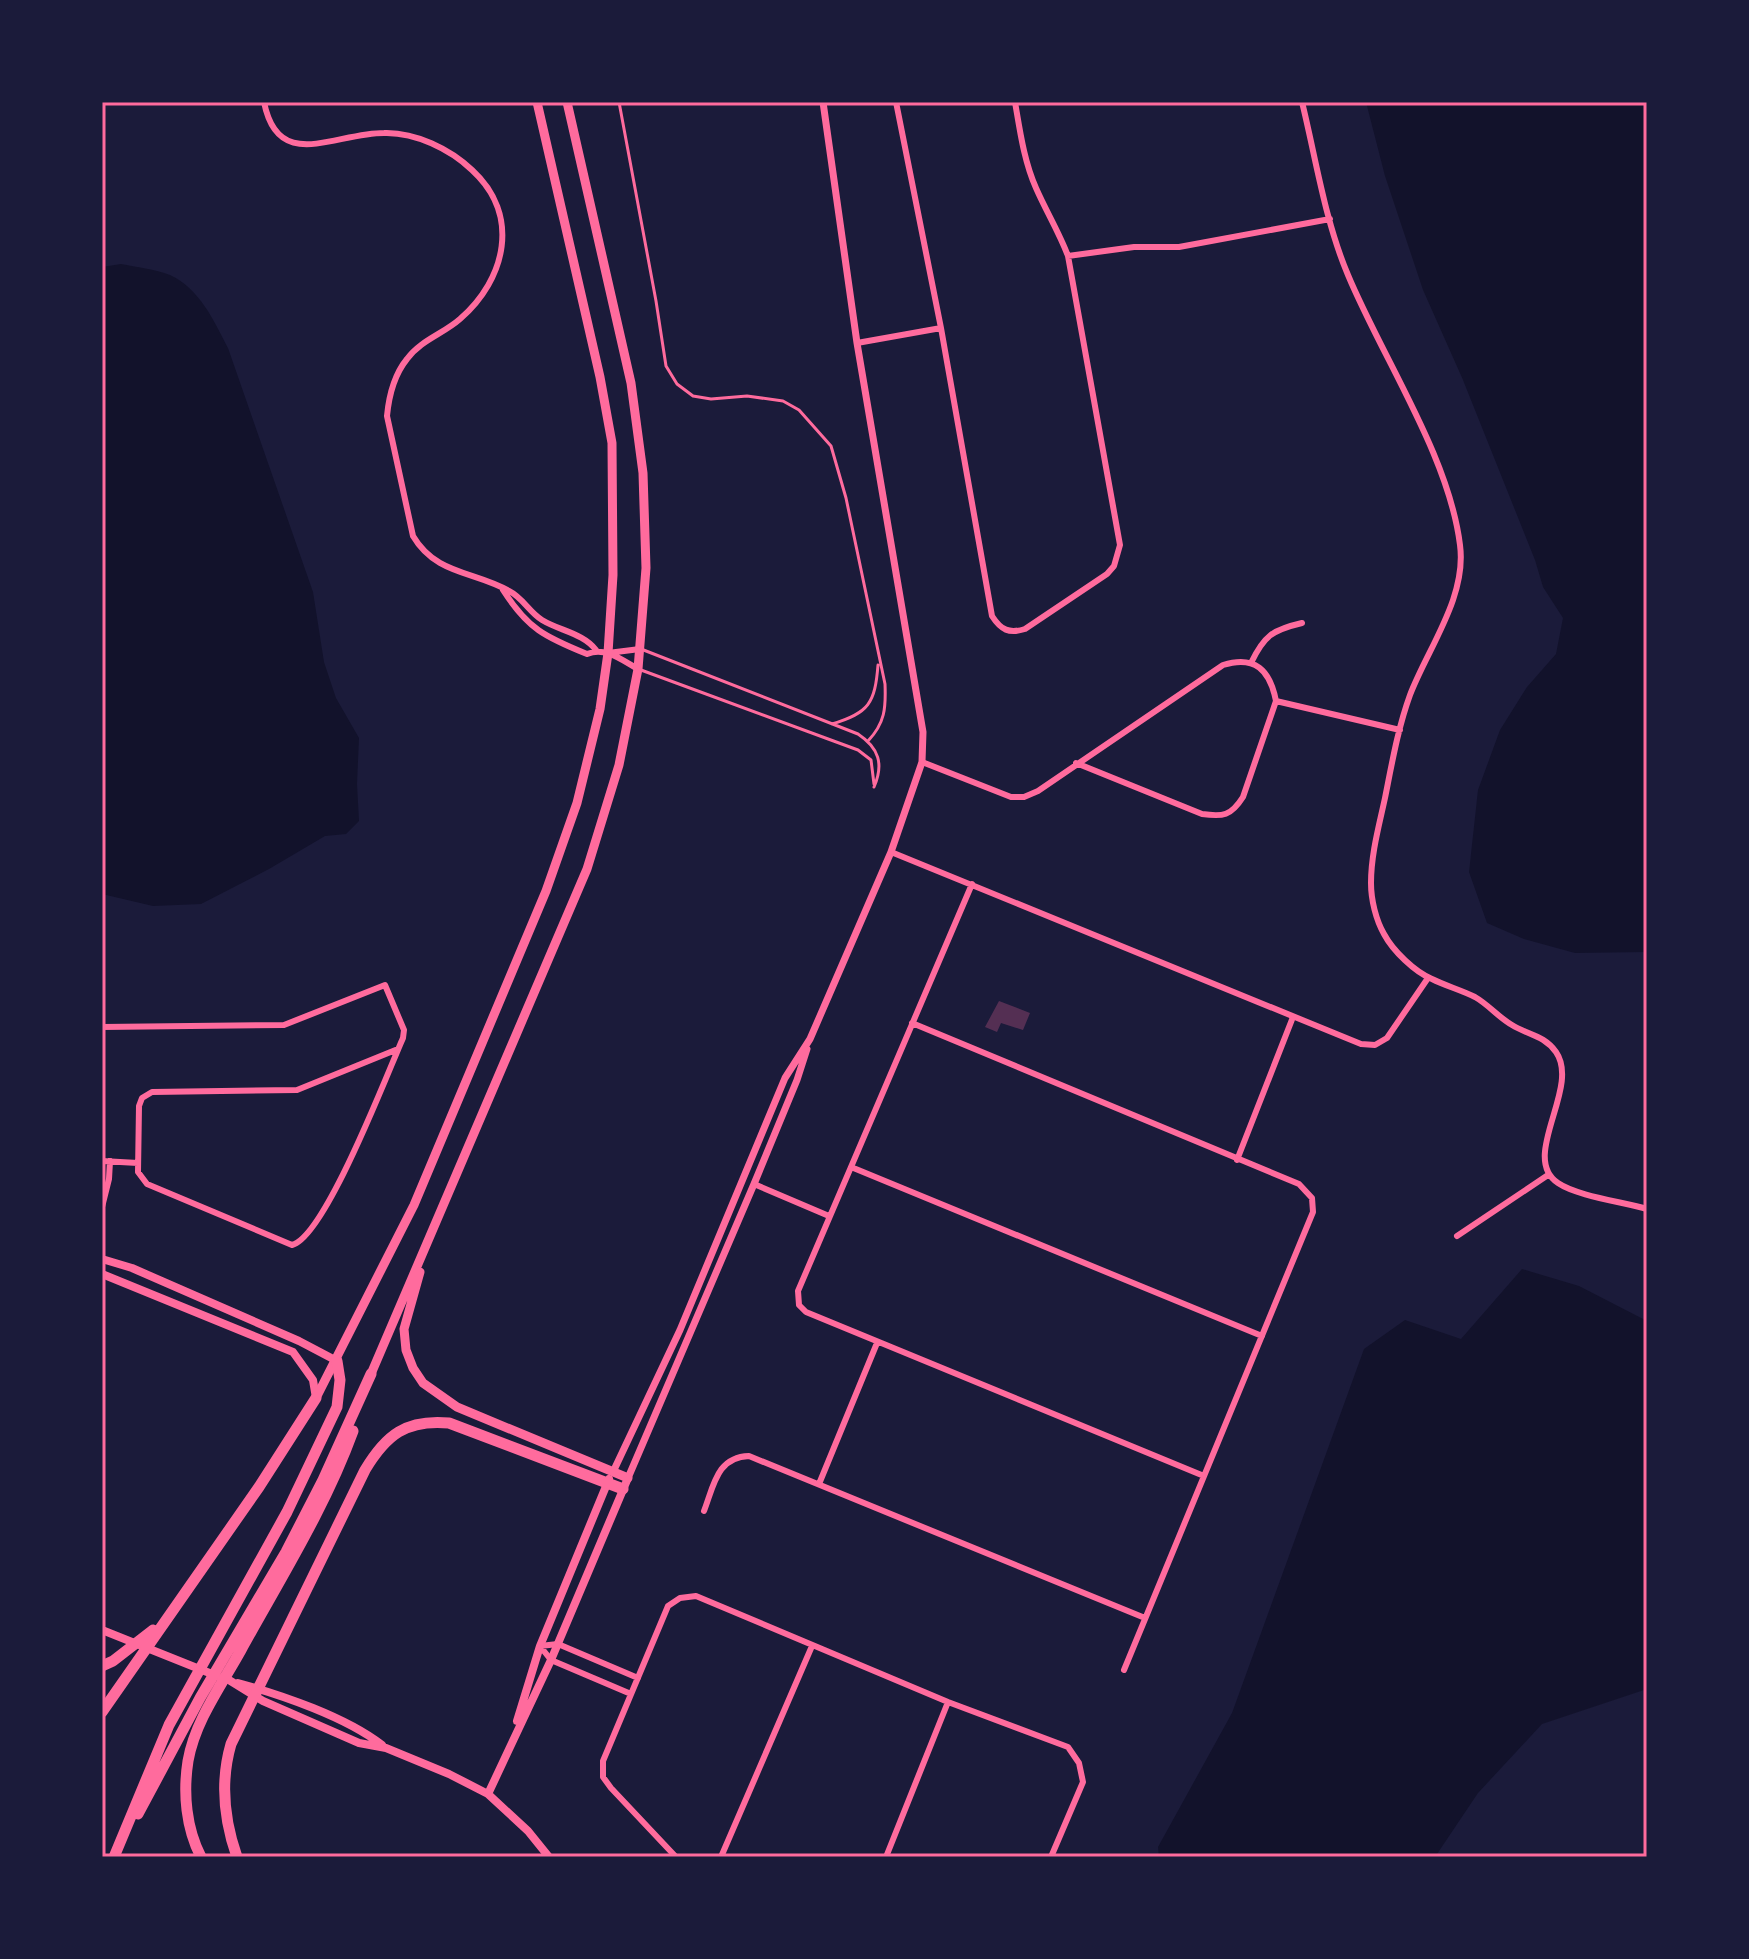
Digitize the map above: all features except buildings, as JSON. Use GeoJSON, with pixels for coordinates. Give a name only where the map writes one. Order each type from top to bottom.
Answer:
{"type":"FeatureCollection","features":[{"type":"Feature","properties":{"kind":"highway"},"geometry":{"type":"LineString","coordinates":[[115,1857],[158,1749],[186,1692],[287,1512],[337,1407],[340,1380],[337,1361]]}},
{"type":"Feature","properties":{"kind":"highway"},"geometry":{"type":"LineString","coordinates":[[115,1857],[232,1654],[303,1520],[371,1374]]}},
{"type":"Feature","properties":{"kind":"highway"},"geometry":{"type":"LineString","coordinates":[[102,1712],[259,1487],[316,1398]]}},
{"type":"Feature","properties":{"kind":"highway"},"geometry":{"type":"LineString","coordinates":[[237,1857],[227,1818],[224,1788],[227,1758],[243,1716],[376,1452],[400,1430],[431,1421],[449,1423],[626,1484]]}},
{"type":"Feature","properties":{"kind":"highway"},"geometry":{"type":"LineString","coordinates":[[108,1664],[162,1623]]}},
{"type":"Feature","properties":{"kind":"highway"},"geometry":{"type":"LineString","coordinates":[[201,1857],[189,1822],[187,1783],[194,1739],[206,1700]]}},
{"type":"Feature","properties":{"kind":"main road"},"geometry":{"type":"LineString","coordinates":[[316,1398],[414,1205],[558,861],[591,752],[608,653],[613,575],[612,443],[600,377],[537,102]]}},
{"type":"Feature","properties":{"kind":"main road"},"geometry":{"type":"LineString","coordinates":[[371,1374],[587,869],[619,765],[638,669],[646,568],[643,473],[631,383],[567,102]]}},
{"type":"Feature","properties":{"kind":"main road"},"geometry":{"type":"LineString","coordinates":[[445,1199],[407,1313],[404,1329],[406,1350],[413,1368],[423,1383],[457,1407],[610,1477],[540,1646],[509,1748]]}},
{"type":"Feature","properties":{"kind":"main road"},"geometry":{"type":"LineString","coordinates":[[102,1259],[132,1268],[299,1341],[337,1361]]}},
{"type":"Feature","properties":{"kind":"main road"},"geometry":{"type":"LineString","coordinates":[[102,1274],[293,1352],[313,1380],[316,1398]]}},
{"type":"Feature","properties":{"kind":"main road"},"geometry":{"type":"LineString","coordinates":[[488,1794],[551,1660],[626,1484]]}},
{"type":"Feature","properties":{"kind":"main road"},"geometry":{"type":"LineString","coordinates":[[102,1630],[229,1680],[263,1701],[359,1743],[386,1748],[449,1774],[488,1794],[528,1831],[549,1857]]}},
{"type":"Feature","properties":{"kind":"street"},"geometry":{"type":"LineString","coordinates":[[264,102],[274,132],[286,142],[303,145],[386,132],[427,141],[459,158],[483,181],[497,206],[502,235],[499,266],[491,284],[473,307],[456,322],[422,342],[406,359],[389,397],[387,416],[413,536],[422,551],[443,565],[501,586],[522,598],[538,618],[589,641],[596,650]]}},
{"type":"Feature","properties":{"kind":"street"},"geometry":{"type":"LineString","coordinates":[[626,1484],[891,852],[922,762],[923,732],[857,343],[823,102]]}},
{"type":"Feature","properties":{"kind":"street"},"geometry":{"type":"LineString","coordinates":[[896,102],[941,328],[992,616],[1004,630],[1014,633],[1025,629],[1107,574],[1118,556],[1120,545],[1068,256],[1026,160],[1015,102]]}},
{"type":"Feature","properties":{"kind":"street"},"geometry":{"type":"LineString","coordinates":[[1302,102],[1330,219],[1347,274],[1429,446],[1453,509],[1461,549],[1454,596],[1410,694],[1400,730],[1373,853],[1371,884],[1374,909],[1384,935],[1409,963],[1428,978],[1470,995],[1515,1027],[1539,1036],[1560,1057],[1562,1081],[1546,1149],[1548,1175],[1569,1189],[1647,1209]]}},
{"type":"Feature","properties":{"kind":"street"},"geometry":{"type":"LineString","coordinates":[[1068,256],[1134,247],[1179,247],[1330,219]]}},
{"type":"Feature","properties":{"kind":"street"},"geometry":{"type":"LineString","coordinates":[[857,343],[941,328]]}},
{"type":"Feature","properties":{"kind":"street"},"geometry":{"type":"LineString","coordinates":[[501,586],[531,626],[553,640],[587,654],[596,650],[608,653],[638,669]]}},
{"type":"Feature","properties":{"kind":"street"},"geometry":{"type":"LineString","coordinates":[[1251,663],[1270,634],[1302,623]]}},
{"type":"Feature","properties":{"kind":"street"},"geometry":{"type":"LineString","coordinates":[[608,653],[640,649]]}},
{"type":"Feature","properties":{"kind":"street"},"geometry":{"type":"LineString","coordinates":[[922,762],[1011,797],[1024,797],[1038,791],[1076,763],[1223,665],[1238,660],[1251,663],[1265,672],[1273,685],[1276,701],[1243,797],[1235,810],[1227,814],[1202,814],[1076,763]]}},
{"type":"Feature","properties":{"kind":"street"},"geometry":{"type":"LineString","coordinates":[[1276,701],[1400,730]]}},
{"type":"Feature","properties":{"kind":"street"},"geometry":{"type":"LineString","coordinates":[[891,852],[1361,1044],[1375,1045],[1387,1038],[1428,978]]}},
{"type":"Feature","properties":{"kind":"street"},"geometry":{"type":"LineString","coordinates":[[972,884],[798,1291],[799,1305],[806,1312],[877,1343],[1204,1476]]}},
{"type":"Feature","properties":{"kind":"street"},"geometry":{"type":"LineString","coordinates":[[102,1027],[284,1025],[385,985],[404,1030],[398,1049],[348,1163],[306,1237],[298,1243],[283,1243],[141,1179],[138,1163],[139,1106],[142,1098],[152,1092],[297,1090],[398,1049]]}},
{"type":"Feature","properties":{"kind":"street"},"geometry":{"type":"LineString","coordinates":[[1237,1160],[1293,1017]]}},
{"type":"Feature","properties":{"kind":"street"},"geometry":{"type":"LineString","coordinates":[[912,1023],[1299,1184],[1312,1198],[1313,1212],[1124,1670]]}},
{"type":"Feature","properties":{"kind":"street"},"geometry":{"type":"LineString","coordinates":[[610,1477],[680,1330],[785,1078],[810,1039]]}},
{"type":"Feature","properties":{"kind":"street"},"geometry":{"type":"LineString","coordinates":[[102,1207],[109,1179],[106,1161],[138,1163]]}},
{"type":"Feature","properties":{"kind":"street"},"geometry":{"type":"LineString","coordinates":[[851,1167],[1262,1336]]}},
{"type":"Feature","properties":{"kind":"street"},"geometry":{"type":"LineString","coordinates":[[1457,1236],[1548,1175]]}},
{"type":"Feature","properties":{"kind":"street"},"geometry":{"type":"LineString","coordinates":[[742,1180],[829,1216]]}},
{"type":"Feature","properties":{"kind":"street"},"geometry":{"type":"LineString","coordinates":[[819,1484],[877,1343]]}},
{"type":"Feature","properties":{"kind":"street"},"geometry":{"type":"LineString","coordinates":[[704,1511],[722,1466],[735,1457],[749,1456],[1145,1618]]}},
{"type":"Feature","properties":{"kind":"street"},"geometry":{"type":"LineString","coordinates":[[676,1857],[611,1788],[603,1777],[603,1761],[668,1606],[680,1598],[696,1596],[948,1702],[1068,1747],[1079,1763],[1083,1782],[1051,1857]]}},
{"type":"Feature","properties":{"kind":"street"},"geometry":{"type":"LineString","coordinates":[[540,1646],[558,1644],[638,1678]]}},
{"type":"Feature","properties":{"kind":"street"},"geometry":{"type":"LineString","coordinates":[[540,1646],[551,1660],[631,1694]]}},
{"type":"Feature","properties":{"kind":"street"},"geometry":{"type":"LineString","coordinates":[[721,1857],[812,1646]]}},
{"type":"Feature","properties":{"kind":"street"},"geometry":{"type":"LineString","coordinates":[[583,1673],[590,1658]]}},
{"type":"Feature","properties":{"kind":"street"},"geometry":{"type":"LineString","coordinates":[[886,1857],[948,1702]]}},
{"type":"Feature","properties":{"kind":"lane"},"geometry":{"type":"LineString","coordinates":[[619,102],[666,366],[677,384],[693,396],[711,399],[747,396],[783,401],[799,410],[831,446],[846,498],[885,684],[883,721],[868,741]]}},
{"type":"Feature","properties":{"kind":"lane"},"geometry":{"type":"LineString","coordinates":[[638,669],[858,750],[871,760],[874,787],[880,762],[868,741],[640,649]]}},
{"type":"Feature","properties":{"kind":"lane"},"geometry":{"type":"LineString","coordinates":[[831,724],[854,717],[867,707],[876,689],[878,661]]}},
{"type":"Feature","properties":{"kind":"shaded area"},"geometry":{"type":"Polygon","coordinates":[[[1366,102],[1647,102],[1647,952],[1575,953],[1524,939],[1487,923],[1469,872],[1478,790],[1500,730],[1527,687],[1556,654],[1563,618],[1543,587],[1463,380],[1423,290],[1385,176],[1366,102]]]}},
{"type":"Feature","properties":{"kind":"shaded area"},"geometry":{"type":"Polygon","coordinates":[[[121,264],[158,271],[181,281],[198,297],[228,348],[313,592],[324,662],[336,698],[359,738],[359,821],[346,834],[325,836],[201,904],[153,906],[102,894],[102,267],[121,264]]]}},
{"type":"Feature","properties":{"kind":"shaded area"},"geometry":{"type":"Polygon","coordinates":[[[1522,1269],[1579,1286],[1647,1321],[1647,1689],[1542,1724],[1478,1793],[1435,1857],[1159,1857],[1158,1847],[1232,1713],[1364,1349],[1405,1320],[1461,1339],[1522,1269]]]}}]}
